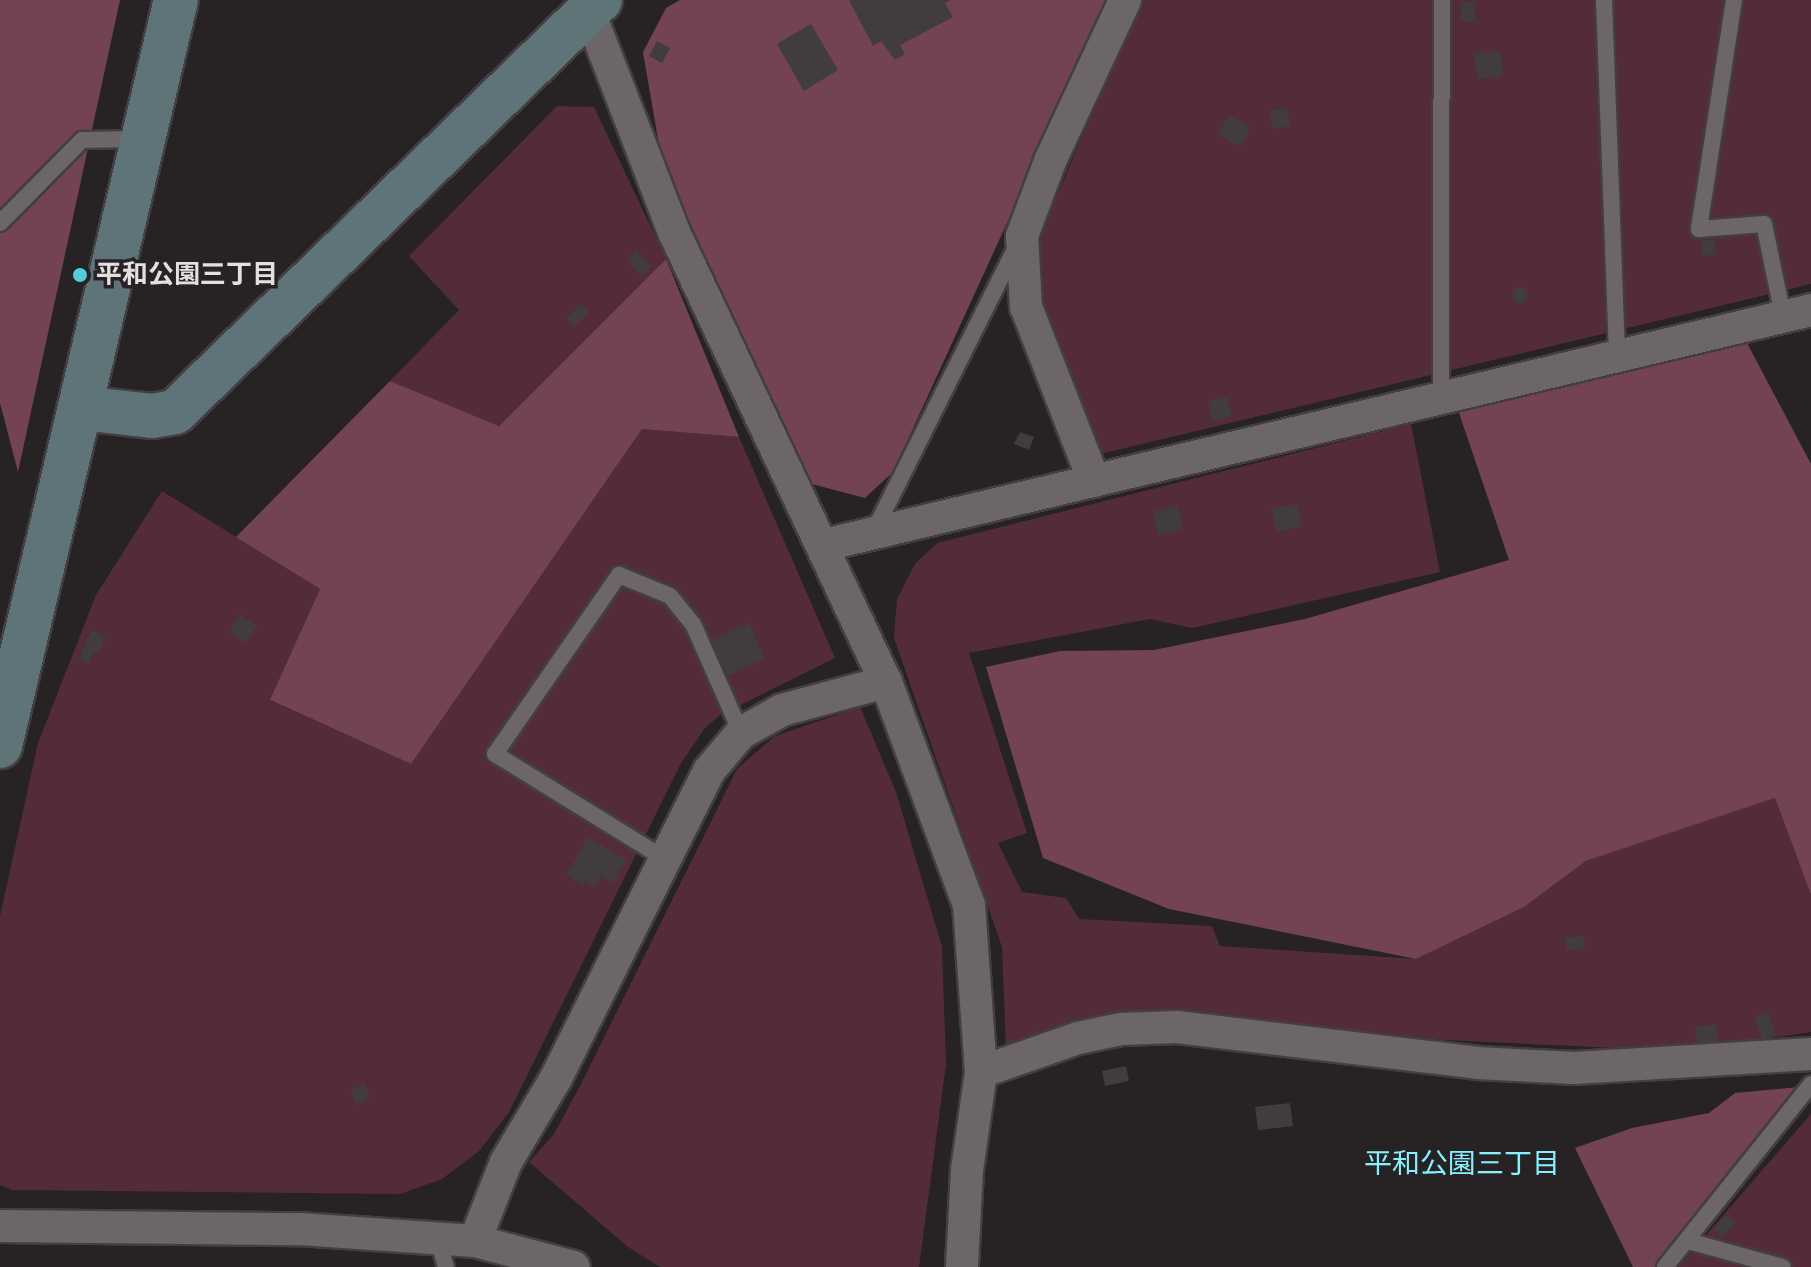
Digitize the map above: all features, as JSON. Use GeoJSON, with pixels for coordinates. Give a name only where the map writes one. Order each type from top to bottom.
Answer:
{"type":"FeatureCollection","features":[{"type":"Feature","properties":{"kind":"street"},"geometry":{"type":"LineString","coordinates":[[0,746],[176,0]]}},
{"type":"Feature","properties":{"kind":"street"},"geometry":{"type":"LineString","coordinates":[[1094,481],[1026,307],[1022,236],[1050,161],[1125,0]]}},
{"type":"Feature","properties":{"kind":"street"},"geometry":{"type":"LineString","coordinates":[[81,408],[152,416],[175,412],[594,6],[674,232],[886,682],[969,905],[981,1072],[967,1170],[962,1267]]}},
{"type":"Feature","properties":{"kind":"street"},"geometry":{"type":"LineString","coordinates":[[824,545],[1797,313]]}},
{"type":"Feature","properties":{"kind":"street"},"geometry":{"type":"LineString","coordinates":[[475,1241],[506,1162],[556,1078],[709,771],[741,733],[782,710],[886,682]]}},
{"type":"Feature","properties":{"kind":"street"},"geometry":{"type":"LineString","coordinates":[[981,1072],[1092,1035],[1121,1029],[1177,1027],[1477,1063],[1574,1068],[1811,1054]]}},
{"type":"Feature","properties":{"kind":"street"},"geometry":{"type":"LineString","coordinates":[[0,1226],[299,1229],[442,1253],[475,1241],[574,1267]]}},
{"type":"Feature","properties":{"kind":"lane"},"geometry":{"type":"LineString","coordinates":[[1441,398],[1442,0]]}},
{"type":"Feature","properties":{"kind":"lane"},"geometry":{"type":"LineString","coordinates":[[1604,0],[1617,356]]}},
{"type":"Feature","properties":{"kind":"lane"},"geometry":{"type":"LineString","coordinates":[[1734,0],[1699,229],[1764,224],[1797,313]]}},
{"type":"Feature","properties":{"kind":"lane"},"geometry":{"type":"LineString","coordinates":[[0,223],[82,140],[145,139]]}},
{"type":"Feature","properties":{"kind":"lane"},"geometry":{"type":"LineString","coordinates":[[873,533],[1022,236]]}},
{"type":"Feature","properties":{"kind":"lane"},"geometry":{"type":"LineString","coordinates":[[665,859],[495,754],[619,575],[670,596],[693,624],[741,733]]}},
{"type":"Feature","properties":{"kind":"lane"},"geometry":{"type":"LineString","coordinates":[[1665,1267],[1811,1084]]}},
{"type":"Feature","properties":{"kind":"lane"},"geometry":{"type":"LineString","coordinates":[[1688,1241],[1783,1267]]}},
{"type":"Feature","properties":{"kind":"shaded area"},"geometry":{"type":"Polygon","coordinates":[[[0,0],[120,0],[18,472],[0,403],[0,0]]]}},
{"type":"Feature","properties":{"kind":"shaded area"},"geometry":{"type":"Polygon","coordinates":[[[680,0],[1109,0],[893,472],[865,498],[808,483],[674,232],[643,52],[666,8],[680,0]]]}},
{"type":"Feature","properties":{"kind":"shaded area"},"geometry":{"type":"Polygon","coordinates":[[[1141,0],[1811,0],[1811,284],[1096,455],[1036,291],[1042,230],[1141,0]]]}},
{"type":"Feature","properties":{"kind":"shaded area"},"geometry":{"type":"Polygon","coordinates":[[[557,106],[594,107],[666,259],[499,426],[390,381],[459,310],[409,256],[557,106]]]}},
{"type":"Feature","properties":{"kind":"shaded area"},"geometry":{"type":"Polygon","coordinates":[[[666,259],[739,437],[642,429],[411,764],[270,700],[320,589],[236,537],[390,381],[499,426],[666,259]]]}},
{"type":"Feature","properties":{"kind":"shaded area"},"geometry":{"type":"Polygon","coordinates":[[[1747,343],[1811,464],[1811,895],[1775,798],[1586,861],[1524,907],[1416,959],[1169,909],[1043,858],[986,667],[1060,651],[1154,650],[1305,619],[1509,560],[1458,410],[1747,343]]]}},
{"type":"Feature","properties":{"kind":"shaded area"},"geometry":{"type":"Polygon","coordinates":[[[1411,424],[1440,572],[1192,628],[1150,619],[969,653],[1027,833],[998,843],[1022,892],[1066,898],[1079,919],[1212,926],[1220,946],[1416,959],[1524,907],[1586,861],[1775,798],[1811,895],[1811,1032],[1764,1039],[1616,1048],[1426,1039],[1224,1015],[1126,1020],[1006,1049],[1002,947],[894,638],[897,599],[915,564],[937,543],[1411,424]]]}},
{"type":"Feature","properties":{"kind":"shaded area"},"geometry":{"type":"Polygon","coordinates":[[[642,429],[739,437],[835,658],[720,715],[705,728],[681,763],[509,1112],[479,1151],[442,1179],[400,1194],[12,1190],[0,1185],[0,916],[38,743],[96,595],[162,491],[320,589],[271,701],[411,764],[642,429]]]}},
{"type":"Feature","properties":{"kind":"shaded area"},"geometry":{"type":"Polygon","coordinates":[[[860,707],[896,792],[942,947],[946,1064],[919,1267],[660,1267],[628,1247],[529,1162],[554,1134],[581,1084],[737,769],[775,736],[860,707]]]}},
{"type":"Feature","properties":{"kind":"shaded area"},"geometry":{"type":"Polygon","coordinates":[[[1810,1086],[1655,1267],[1633,1267],[1575,1148],[1632,1128],[1709,1113],[1735,1093],[1810,1086]]]}},
{"type":"Feature","properties":{"kind":"shaded area"},"geometry":{"type":"Polygon","coordinates":[[[1811,1114],[1811,1267],[1678,1267],[1687,1257],[1811,1114]]]}},
{"type":"Feature","properties":{"kind":"building"},"geometry":{"type":"Polygon","coordinates":[[[849,0],[951,0],[945,3],[953,17],[900,45],[905,54],[895,60],[881,41],[873,46],[849,0]]]}},
{"type":"Feature","properties":{"kind":"building"},"geometry":{"type":"Polygon","coordinates":[[[1461,2],[1475,2],[1475,22],[1461,21],[1461,2]]]}},
{"type":"Feature","properties":{"kind":"building"},"geometry":{"type":"Polygon","coordinates":[[[811,24],[838,70],[804,91],[777,44],[811,24]]]}},
{"type":"Feature","properties":{"kind":"building"},"geometry":{"type":"Polygon","coordinates":[[[657,41],[670,48],[662,63],[649,56],[657,41]]]}},
{"type":"Feature","properties":{"kind":"building"},"geometry":{"type":"Polygon","coordinates":[[[1500,50],[1503,76],[1478,79],[1474,54],[1500,50]]]}},
{"type":"Feature","properties":{"kind":"building"},"geometry":{"type":"Polygon","coordinates":[[[1287,108],[1290,126],[1273,129],[1270,110],[1287,108]]]}},
{"type":"Feature","properties":{"kind":"building"},"geometry":{"type":"Polygon","coordinates":[[[1229,115],[1251,128],[1240,147],[1218,134],[1229,115]]]}},
{"type":"Feature","properties":{"kind":"building"},"geometry":{"type":"Polygon","coordinates":[[[1715,239],[1716,254],[1703,256],[1701,241],[1715,239]]]}},
{"type":"Feature","properties":{"kind":"building"},"geometry":{"type":"Polygon","coordinates":[[[636,251],[651,267],[641,276],[627,260],[636,251]]]}},
{"type":"Feature","properties":{"kind":"building"},"geometry":{"type":"Polygon","coordinates":[[[1520,287],[1526,289],[1526,301],[1520,303],[1514,301],[1512,295],[1514,289],[1520,287]]]}},
{"type":"Feature","properties":{"kind":"building"},"geometry":{"type":"Polygon","coordinates":[[[581,304],[589,312],[574,326],[566,318],[581,304]]]}},
{"type":"Feature","properties":{"kind":"building"},"geometry":{"type":"Polygon","coordinates":[[[1227,397],[1232,417],[1212,421],[1208,401],[1227,397]]]}},
{"type":"Feature","properties":{"kind":"building"},"geometry":{"type":"Polygon","coordinates":[[[1020,432],[1034,437],[1029,450],[1014,444],[1020,432]]]}},
{"type":"Feature","properties":{"kind":"building"},"geometry":{"type":"Polygon","coordinates":[[[1297,504],[1302,526],[1277,532],[1271,509],[1297,504]]]}},
{"type":"Feature","properties":{"kind":"building"},"geometry":{"type":"Polygon","coordinates":[[[1178,506],[1183,529],[1158,535],[1153,511],[1178,506]]]}},
{"type":"Feature","properties":{"kind":"building"},"geometry":{"type":"Polygon","coordinates":[[[240,615],[257,625],[246,643],[229,633],[240,615]]]}},
{"type":"Feature","properties":{"kind":"building"},"geometry":{"type":"Polygon","coordinates":[[[749,623],[765,659],[728,676],[712,640],[749,623]]]}},
{"type":"Feature","properties":{"kind":"building"},"geometry":{"type":"Polygon","coordinates":[[[92,630],[106,637],[98,654],[94,652],[88,664],[78,659],[92,630]]]}},
{"type":"Feature","properties":{"kind":"building"},"geometry":{"type":"Polygon","coordinates":[[[588,837],[626,860],[612,883],[601,876],[595,887],[585,881],[583,885],[566,875],[588,837]]]}},
{"type":"Feature","properties":{"kind":"building"},"geometry":{"type":"Polygon","coordinates":[[[1583,936],[1585,948],[1567,951],[1565,938],[1583,936]]]}},
{"type":"Feature","properties":{"kind":"building"},"geometry":{"type":"Polygon","coordinates":[[[1768,1012],[1776,1035],[1762,1039],[1754,1016],[1768,1012]]]}},
{"type":"Feature","properties":{"kind":"building"},"geometry":{"type":"Polygon","coordinates":[[[1716,1024],[1718,1043],[1697,1046],[1695,1027],[1716,1024]]]}},
{"type":"Feature","properties":{"kind":"building"},"geometry":{"type":"Polygon","coordinates":[[[1126,1066],[1129,1081],[1105,1086],[1102,1071],[1126,1066]]]}},
{"type":"Feature","properties":{"kind":"building"},"geometry":{"type":"Polygon","coordinates":[[[364,1083],[371,1097],[357,1105],[350,1091],[364,1083]]]}},
{"type":"Feature","properties":{"kind":"building"},"geometry":{"type":"Polygon","coordinates":[[[1290,1103],[1293,1126],[1258,1130],[1255,1107],[1290,1103]]]}},
{"type":"Feature","properties":{"kind":"building"},"geometry":{"type":"Polygon","coordinates":[[[1726,1215],[1735,1222],[1722,1237],[1713,1230],[1726,1215]]]}},
{"type":"Feature","properties":{"kind":"place","name":"平和公園三丁目"},"geometry":{"type":"Point","coordinates":[80,275]}},
{"type":"Feature","properties":{"kind":"district","name":"平和公園三丁目"},"geometry":{"type":"Point","coordinates":[1462,1164]}}]}
